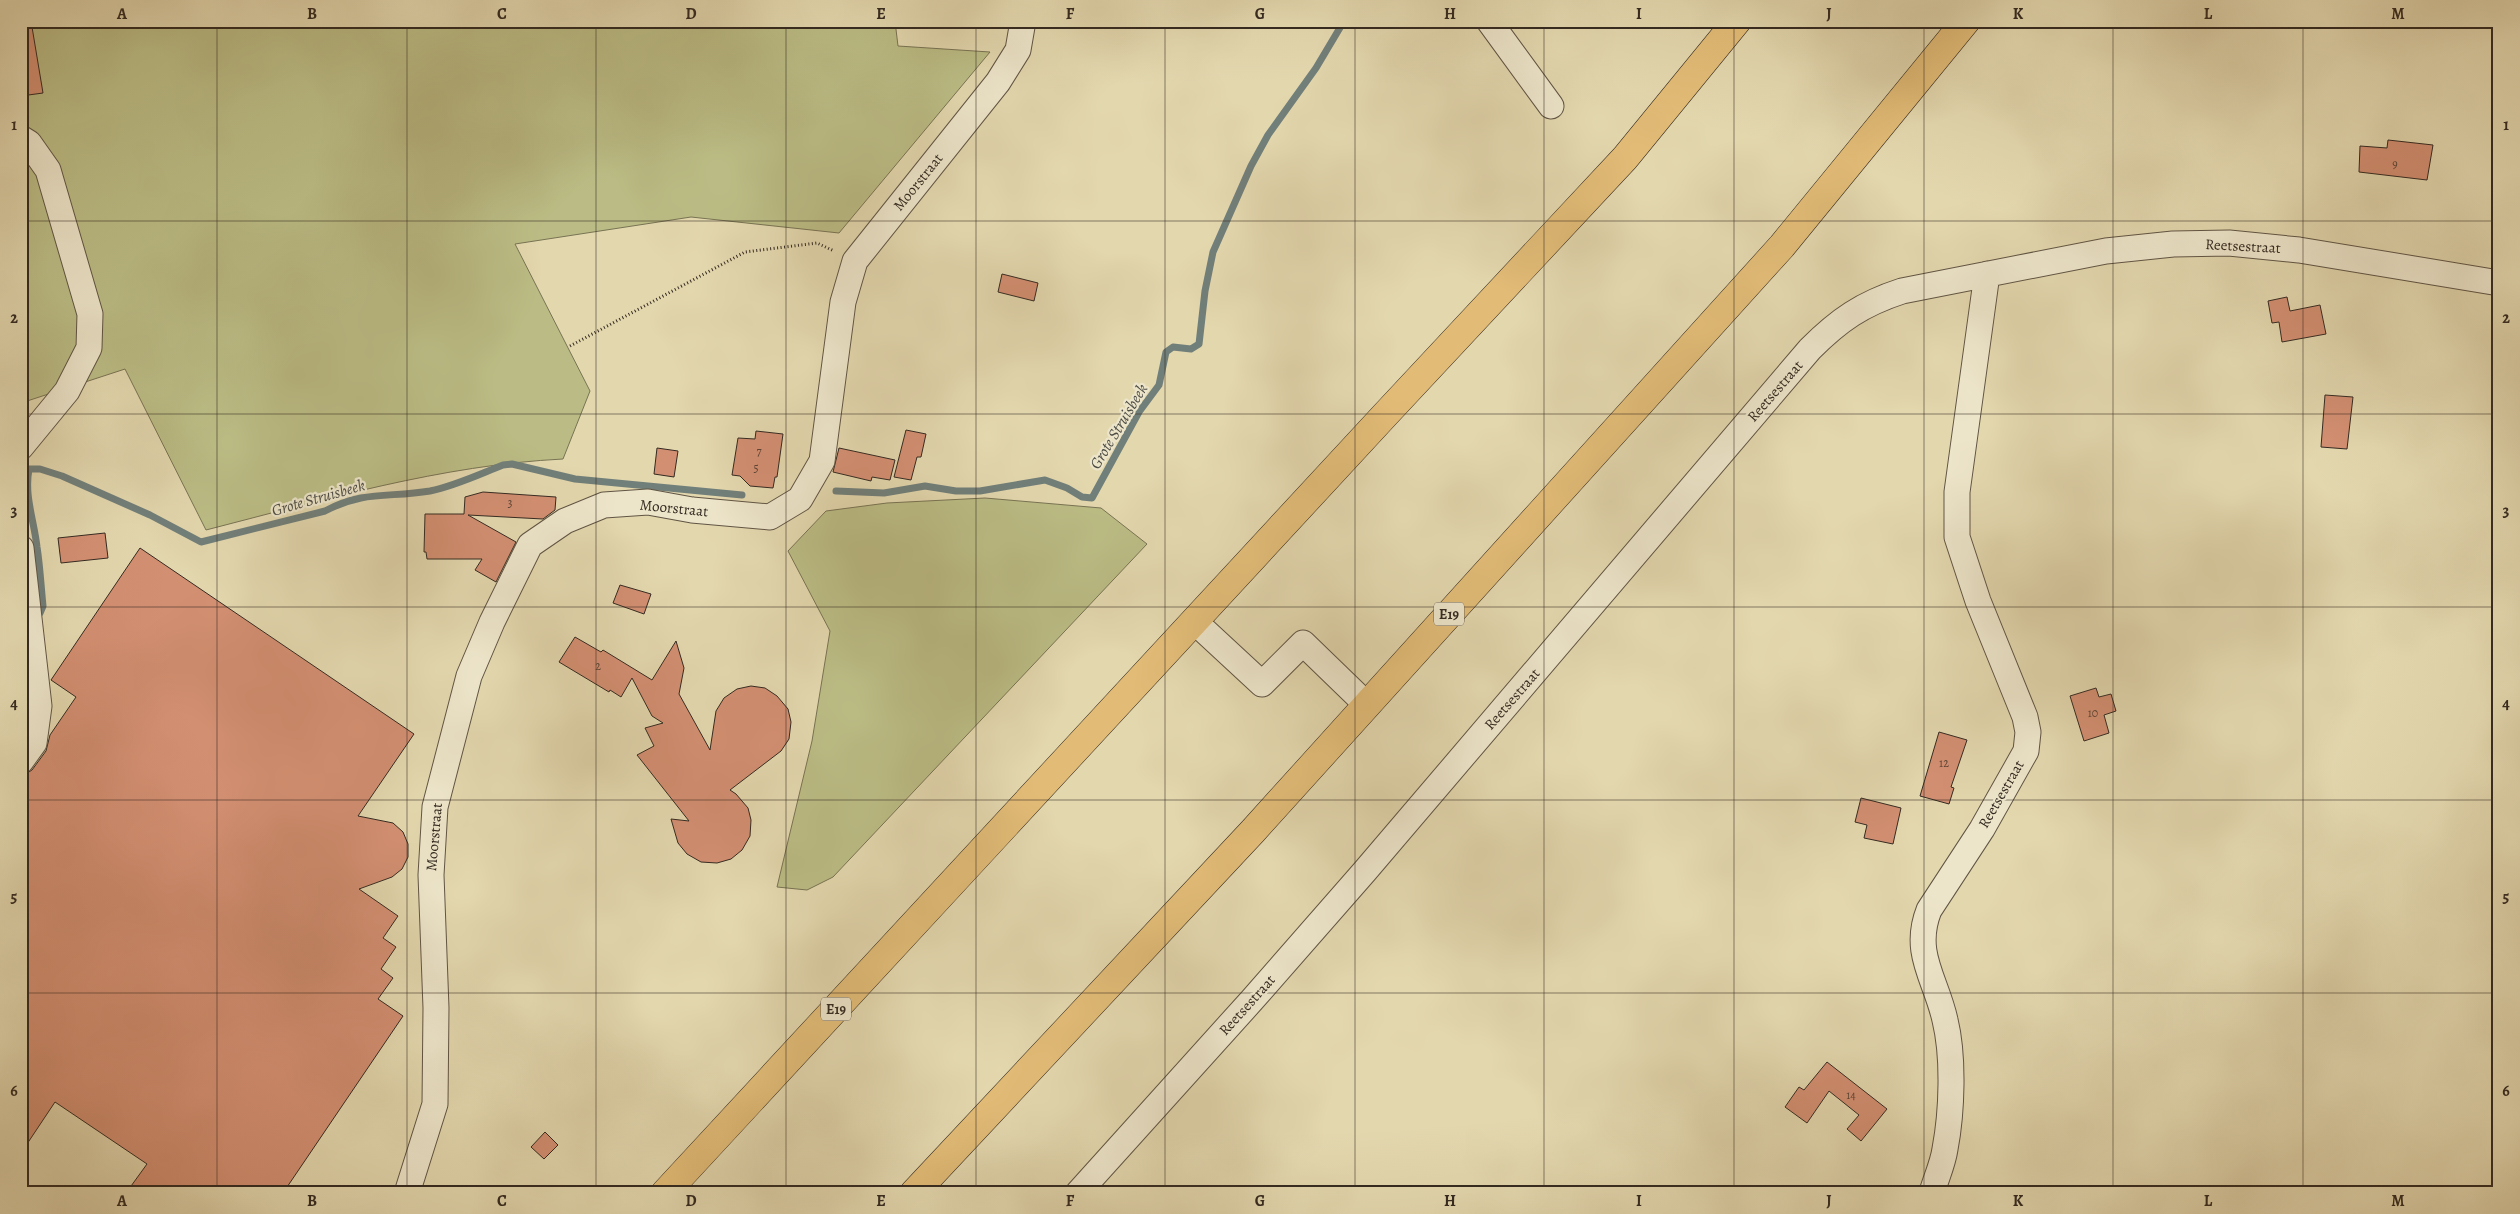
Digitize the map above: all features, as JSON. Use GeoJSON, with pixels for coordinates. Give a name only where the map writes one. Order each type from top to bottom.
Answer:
{"type":"FeatureCollection","features":[{"type":"Feature","properties":{"kind":"highway","name":"E19"},"geometry":{"type":"LineString","coordinates":[[665,1193],[1625,158],[1737,21]]}},
{"type":"Feature","properties":{"kind":"highway","name":"E19"},"geometry":{"type":"LineString","coordinates":[[914,1193],[1253,832],[1782,246],[1966,21]]}},
{"type":"Feature","properties":{"kind":"street","name":"Moorstraat"},"geometry":{"type":"LineString","coordinates":[[407,1193],[435,1104],[436,1008],[431,875],[435,807],[470,676],[492,622],[530,545],[565,521],[604,505],[648,502],[692,510],[770,517],[800,500],[822,460],[843,302],[855,261],[998,82],[1018,50],[1023,21]]}},
{"type":"Feature","properties":{"kind":"street"},"geometry":{"type":"LineString","coordinates":[[1489,21],[1551,106]]}},
{"type":"Feature","properties":{"kind":"street"},"geometry":{"type":"LineString","coordinates":[[21,138],[29,143],[48,170],[90,314],[89,348],[76,374],[67,391],[21,447]]}},
{"type":"Feature","properties":{"kind":"street","name":"Reetsestraat"},"geometry":{"type":"LineString","coordinates":[[1078,1193],[1308,936],[1810,349],[1833,326],[1873,300],[1902,291],[2106,251],[2173,244],[2229,243],[2299,250],[2499,283]]}},
{"type":"Feature","properties":{"kind":"street","name":"Reetsestraat"},"geometry":{"type":"LineString","coordinates":[[1933,1189],[1945,1150],[1949,1096],[1949,1052],[1945,1020],[1923,956],[1923,924],[1929,910],[1982,829],[2026,751],[2028,732],[2025,717],[1978,602],[1957,537],[1957,492],[1987,274]]}},
{"type":"Feature","properties":{"kind":"street"},"geometry":{"type":"LineString","coordinates":[[21,548],[39,706],[34,743],[21,761]]}},
{"type":"Feature","properties":{"kind":"street"},"geometry":{"type":"LineString","coordinates":[[1194,621],[1262,684],[1303,643],[1367,705]]}},
{"type":"Feature","properties":{"kind":"path"},"geometry":{"type":"LineString","coordinates":[[570,346],[745,252],[817,244],[855,261]]}},
{"type":"Feature","properties":{"kind":"green space"},"geometry":{"type":"Polygon","coordinates":[[[21,21],[895,21],[898,46],[990,52],[839,233],[691,217],[515,244],[590,391],[563,459],[473,468],[428,476],[338,496],[206,530],[125,369],[21,403],[21,21]]]}},
{"type":"Feature","properties":{"kind":"green space"},"geometry":{"type":"Polygon","coordinates":[[[985,498],[1101,508],[1147,544],[833,877],[807,890],[777,887],[812,741],[830,631],[788,551],[826,511],[887,503],[985,498]]]}},
{"type":"Feature","properties":{"kind":"building"},"geometry":{"type":"Polygon","coordinates":[[[31,21],[43,93],[21,96],[21,22],[31,21]]]}},
{"type":"Feature","properties":{"kind":"building"},"geometry":{"type":"Polygon","coordinates":[[[2388,140],[2433,145],[2427,180],[2359,172],[2360,146],[2387,148],[2388,140]]]}},
{"type":"Feature","properties":{"kind":"building"},"geometry":{"type":"Polygon","coordinates":[[[1002,274],[1038,283],[1034,301],[998,292],[1002,274]]]}},
{"type":"Feature","properties":{"kind":"building"},"geometry":{"type":"Polygon","coordinates":[[[2287,297],[2290,311],[2320,305],[2326,334],[2282,342],[2279,322],[2272,323],[2268,301],[2287,297]]]}},
{"type":"Feature","properties":{"kind":"building"},"geometry":{"type":"Polygon","coordinates":[[[2325,395],[2353,397],[2347,449],[2321,447],[2325,395]]]}},
{"type":"Feature","properties":{"kind":"building"},"geometry":{"type":"Polygon","coordinates":[[[906,430],[926,434],[921,457],[917,457],[911,480],[894,477],[906,430]]]}},
{"type":"Feature","properties":{"kind":"building"},"geometry":{"type":"Polygon","coordinates":[[[756,431],[783,434],[777,477],[775,477],[773,488],[750,486],[740,476],[732,475],[738,438],[755,439],[756,431]]]}},
{"type":"Feature","properties":{"kind":"building"},"geometry":{"type":"Polygon","coordinates":[[[657,448],[678,451],[674,477],[654,474],[657,448]]]}},
{"type":"Feature","properties":{"kind":"building"},"geometry":{"type":"Polygon","coordinates":[[[839,448],[895,460],[890,480],[872,477],[871,481],[833,472],[839,448]]]}},
{"type":"Feature","properties":{"kind":"building"},"geometry":{"type":"Polygon","coordinates":[[[483,492],[556,497],[555,510],[543,519],[468,515],[516,542],[496,582],[475,570],[482,559],[427,559],[426,552],[424,552],[425,514],[464,514],[465,497],[483,492]]]}},
{"type":"Feature","properties":{"kind":"building"},"geometry":{"type":"Polygon","coordinates":[[[105,533],[108,558],[61,563],[58,538],[105,533]]]}},
{"type":"Feature","properties":{"kind":"building"},"geometry":{"type":"Polygon","coordinates":[[[140,548],[414,734],[358,816],[393,823],[403,832],[408,844],[408,857],[402,869],[392,877],[359,889],[398,916],[383,938],[396,947],[381,969],[393,978],[378,999],[403,1016],[283,1193],[126,1193],[147,1164],[55,1102],[21,1153],[21,777],[32,770],[46,751],[50,735],[76,697],[51,680],[140,548]]]}},
{"type":"Feature","properties":{"kind":"building"},"geometry":{"type":"Polygon","coordinates":[[[620,585],[651,594],[644,614],[613,603],[620,585]]]}},
{"type":"Feature","properties":{"kind":"building"},"geometry":{"type":"Polygon","coordinates":[[[575,637],[601,652],[603,650],[652,680],[676,641],[684,668],[679,694],[710,750],[716,711],[724,698],[737,689],[751,686],[765,688],[777,696],[788,709],[791,722],[789,739],[781,751],[730,790],[748,808],[751,820],[750,836],[742,850],[731,859],[717,863],[701,862],[687,854],[678,843],[671,819],[689,821],[637,755],[654,746],[645,728],[663,723],[652,716],[632,678],[621,697],[610,690],[609,692],[559,662],[575,637]]]}},
{"type":"Feature","properties":{"kind":"building"},"geometry":{"type":"Polygon","coordinates":[[[2096,688],[2099,697],[2111,694],[2116,711],[2104,715],[2109,733],[2084,741],[2070,696],[2096,688]]]}},
{"type":"Feature","properties":{"kind":"building"},"geometry":{"type":"Polygon","coordinates":[[[1939,732],[1967,740],[1951,787],[1954,788],[1949,804],[1920,796],[1939,732]]]}},
{"type":"Feature","properties":{"kind":"building"},"geometry":{"type":"Polygon","coordinates":[[[1861,798],[1901,808],[1893,844],[1864,838],[1867,825],[1855,822],[1861,798]]]}},
{"type":"Feature","properties":{"kind":"building"},"geometry":{"type":"Polygon","coordinates":[[[1827,1062],[1887,1109],[1861,1141],[1847,1129],[1859,1115],[1829,1091],[1807,1123],[1785,1107],[1799,1087],[1804,1090],[1827,1062]]]}},
{"type":"Feature","properties":{"kind":"building"},"geometry":{"type":"Polygon","coordinates":[[[545,1132],[558,1145],[544,1159],[531,1147],[545,1132]]]}},
{"type":"Feature","properties":{"kind":"waterway","name":"Grote Struisbeek"},"geometry":{"type":"LineString","coordinates":[[836,491],[884,493],[925,486],[956,491],[980,491],[1045,480],[1067,488],[1082,497],[1092,498],[1139,412],[1159,385],[1166,352],[1173,347],[1191,349],[1199,344],[1205,291],[1213,252],[1251,166],[1268,135],[1316,68],[1344,21]]}},
{"type":"Feature","properties":{"kind":"waterway","name":"Grote Struisbeek"},"geometry":{"type":"LineString","coordinates":[[40,613],[43,606],[36,537],[28,489],[29,469],[40,469],[62,476],[150,515],[201,542],[325,511],[339,504],[365,497],[439,489],[503,465],[512,464],[575,479],[742,495]]}}]}
